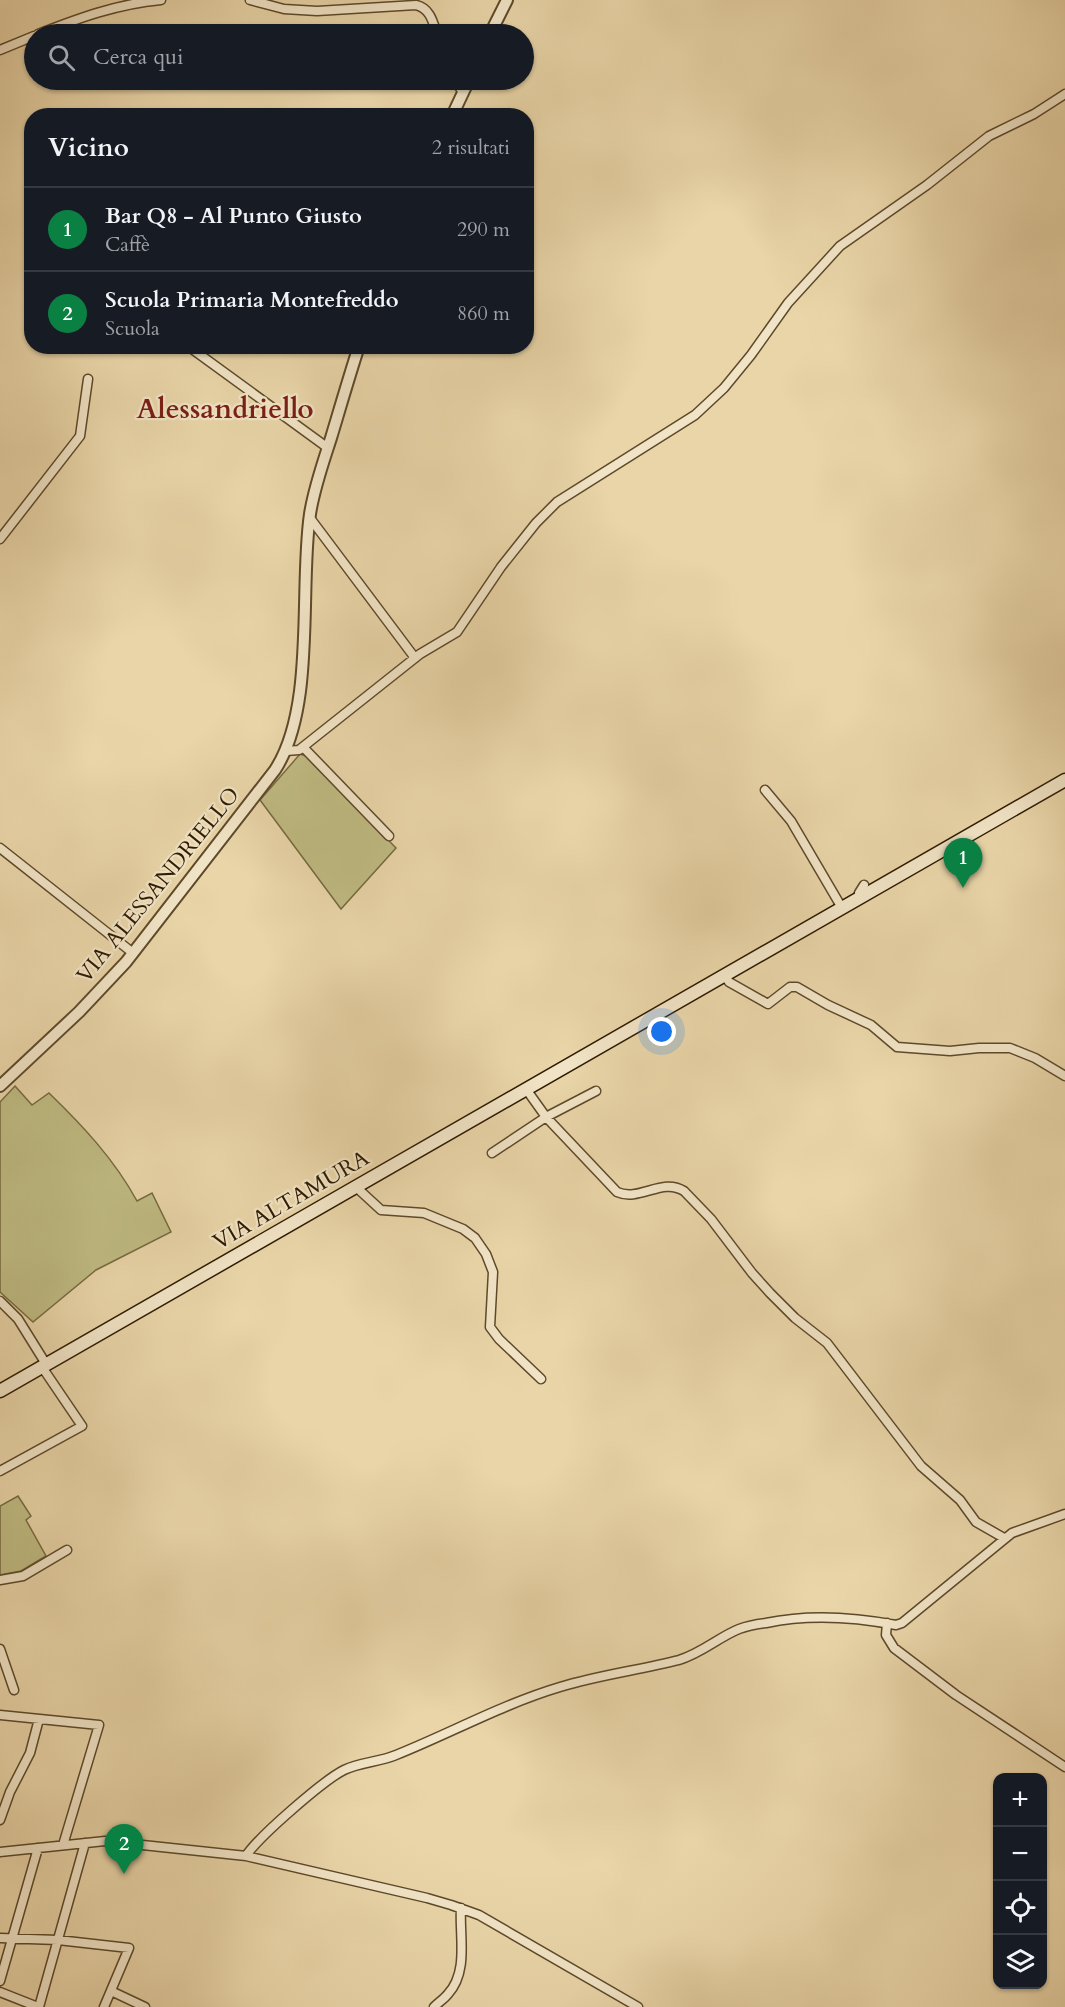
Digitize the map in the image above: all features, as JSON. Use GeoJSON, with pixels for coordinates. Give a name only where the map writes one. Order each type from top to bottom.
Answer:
{"type":"FeatureCollection","features":[{"type":"Feature","properties":{"kind":"main road","name":"VIA ALTAMURA"},"geometry":{"type":"LineString","coordinates":[[0,1391],[842,908],[862,891],[1065,780]]}},
{"type":"Feature","properties":{"kind":"street"},"geometry":{"type":"LineString","coordinates":[[65,24],[104,9],[161,0]]}},
{"type":"Feature","properties":{"kind":"street"},"geometry":{"type":"LineString","coordinates":[[250,0],[284,9],[317,11],[416,5],[428,13],[433,24]]}},
{"type":"Feature","properties":{"kind":"street"},"geometry":{"type":"LineString","coordinates":[[495,24],[507,0]]}},
{"type":"Feature","properties":{"kind":"street"},"geometry":{"type":"LineString","coordinates":[[0,50],[24,40]]}},
{"type":"Feature","properties":{"kind":"street"},"geometry":{"type":"LineString","coordinates":[[456,108],[463,92]]}},
{"type":"Feature","properties":{"kind":"street"},"geometry":{"type":"LineString","coordinates":[[286,751],[299,750],[415,658],[449,638],[462,626],[501,567],[550,507],[695,415],[714,398],[751,355],[788,303],[840,246],[935,179],[989,136],[1034,114],[1065,94]]}},
{"type":"Feature","properties":{"kind":"street"},"geometry":{"type":"LineString","coordinates":[[199,354],[328,448]]}},
{"type":"Feature","properties":{"kind":"street","name":"VIA ALESSANDRIELLO"},"geometry":{"type":"LineString","coordinates":[[0,1086],[95,996],[133,952],[275,770],[286,751],[295,713],[302,665],[310,518],[328,448],[357,354]]}},
{"type":"Feature","properties":{"kind":"street"},"geometry":{"type":"LineString","coordinates":[[0,539],[80,436],[88,379]]}},
{"type":"Feature","properties":{"kind":"street"},"geometry":{"type":"LineString","coordinates":[[310,518],[415,658]]}},
{"type":"Feature","properties":{"kind":"street"},"geometry":{"type":"LineString","coordinates":[[303,747],[389,836]]}},
{"type":"Feature","properties":{"kind":"street"},"geometry":{"type":"LineString","coordinates":[[765,790],[791,821],[842,908]]}},
{"type":"Feature","properties":{"kind":"street"},"geometry":{"type":"LineString","coordinates":[[0,848],[133,952]]}},
{"type":"Feature","properties":{"kind":"street"},"geometry":{"type":"LineString","coordinates":[[724,975],[729,982],[768,1004],[790,987],[804,989],[828,1005],[871,1026],[897,1047],[950,1051],[1010,1048],[1035,1058],[1065,1076]]}},
{"type":"Feature","properties":{"kind":"street"},"geometry":{"type":"LineString","coordinates":[[526,1089],[546,1117],[617,1192],[632,1196],[666,1186],[684,1191],[711,1219],[770,1293],[795,1318],[827,1343],[921,1467],[960,1500],[976,1522],[1004,1538]]}},
{"type":"Feature","properties":{"kind":"street"},"geometry":{"type":"LineString","coordinates":[[492,1153],[546,1117],[596,1091]]}},
{"type":"Feature","properties":{"kind":"street"},"geometry":{"type":"LineString","coordinates":[[356,1187],[381,1210],[424,1214],[463,1229],[475,1238],[486,1254],[493,1272],[490,1328],[542,1378]]}},
{"type":"Feature","properties":{"kind":"street"},"geometry":{"type":"LineString","coordinates":[[0,1301],[18,1319],[44,1366],[82,1426],[0,1471]]}},
{"type":"Feature","properties":{"kind":"street"},"geometry":{"type":"LineString","coordinates":[[246,1856],[251,1847],[330,1778],[345,1769],[394,1756],[473,1721],[559,1687],[681,1659],[710,1647],[739,1629],[768,1622],[848,1618],[871,1619],[896,1625],[911,1617],[1004,1538],[1022,1528],[1065,1514]]}},
{"type":"Feature","properties":{"kind":"street"},"geometry":{"type":"LineString","coordinates":[[0,1580],[23,1576],[67,1550]]}},
{"type":"Feature","properties":{"kind":"street"},"geometry":{"type":"LineString","coordinates":[[887,1623],[886,1635],[894,1648],[956,1695],[1065,1767]]}},
{"type":"Feature","properties":{"kind":"street"},"geometry":{"type":"LineString","coordinates":[[0,1649],[14,1690]]}},
{"type":"Feature","properties":{"kind":"street"},"geometry":{"type":"LineString","coordinates":[[0,1715],[99,1725],[63,1845]]}},
{"type":"Feature","properties":{"kind":"street"},"geometry":{"type":"LineString","coordinates":[[0,1820],[10,1791],[30,1753],[39,1719]]}},
{"type":"Feature","properties":{"kind":"street"},"geometry":{"type":"LineString","coordinates":[[0,1852],[105,1841],[246,1856],[427,1898],[479,1915],[638,2007]]}},
{"type":"Feature","properties":{"kind":"street"},"geometry":{"type":"LineString","coordinates":[[0,1992],[38,2007],[85,1843]]}},
{"type":"Feature","properties":{"kind":"street"},"geometry":{"type":"LineString","coordinates":[[0,1981],[38,1848]]}},
{"type":"Feature","properties":{"kind":"street"},"geometry":{"type":"LineString","coordinates":[[434,2007],[454,1985],[462,1958],[461,1908]]}},
{"type":"Feature","properties":{"kind":"street"},"geometry":{"type":"LineString","coordinates":[[0,1938],[58,1940],[129,1947],[104,2007]]}},
{"type":"Feature","properties":{"kind":"street"},"geometry":{"type":"LineString","coordinates":[[111,1991],[145,2007]]}},
{"type":"Feature","properties":{"kind":"shaded area"},"geometry":{"type":"Polygon","coordinates":[[[300,754],[306,756],[396,848],[341,909],[260,800],[300,754]]]}},
{"type":"Feature","properties":{"kind":"shaded area"},"geometry":{"type":"Polygon","coordinates":[[[15,1086],[32,1105],[49,1093],[97,1144],[137,1201],[152,1193],[171,1232],[96,1270],[33,1322],[0,1292],[0,1102],[15,1086]]]}},
{"type":"Feature","properties":{"kind":"shaded area"},"geometry":{"type":"Polygon","coordinates":[[[18,1496],[31,1516],[26,1520],[46,1556],[21,1571],[0,1575],[0,1506],[18,1496]]]}},
{"type":"Feature","properties":{"kind":"place","name":"Bar Q8 - Al Punto Giusto"},"geometry":{"type":"Point","coordinates":[963,888]}},
{"type":"Feature","properties":{"kind":"place","name":"Scuola Primaria Montefreddo"},"geometry":{"type":"Point","coordinates":[124,1874]}},
{"type":"Feature","properties":{"kind":"district","name":"Alessandriello"},"geometry":{"type":"Point","coordinates":[225,409]}}]}
